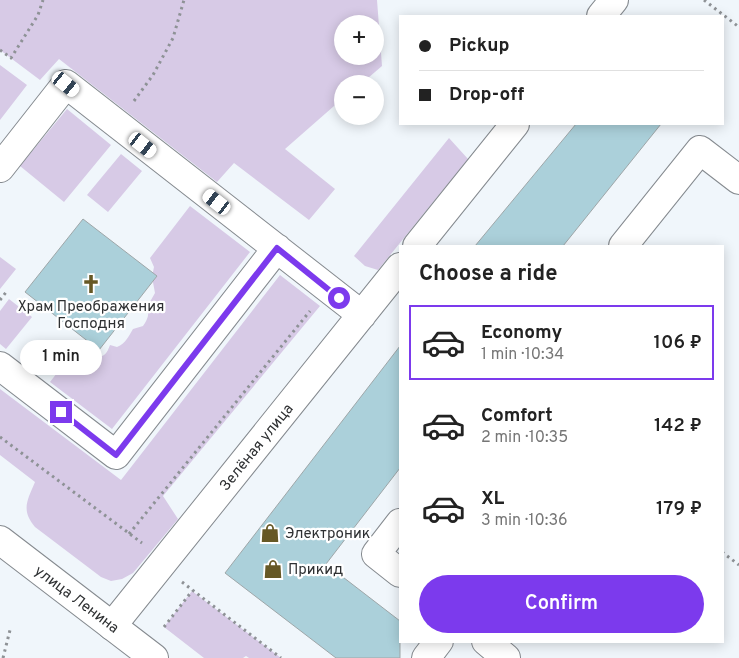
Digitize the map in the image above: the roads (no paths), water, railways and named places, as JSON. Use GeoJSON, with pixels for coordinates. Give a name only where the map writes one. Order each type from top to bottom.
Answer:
{"type":"FeatureCollection","features":[{"type":"Feature","properties":{"kind":"street"},"geometry":{"type":"LineString","coordinates":[[602,15],[614,0]]}},
{"type":"Feature","properties":{"kind":"street"},"geometry":{"type":"LineString","coordinates":[[0,168],[66,84],[362,315]]}},
{"type":"Feature","properties":{"kind":"street"},"geometry":{"type":"LineString","coordinates":[[418,245],[514,125]]}},
{"type":"Feature","properties":{"kind":"street"},"geometry":{"type":"LineString","coordinates":[[624,245],[700,150],[739,180]]}},
{"type":"Feature","properties":{"kind":"street"},"geometry":{"type":"LineString","coordinates":[[0,366],[116,455],[277,248]]}},
{"type":"Feature","properties":{"kind":"street","name":"Зелёная улица"},"geometry":{"type":"LineString","coordinates":[[112,626],[362,315],[395,283]]}},
{"type":"Feature","properties":{"kind":"street"},"geometry":{"type":"LineString","coordinates":[[399,525],[376,554],[399,572]]}},
{"type":"Feature","properties":{"kind":"street","name":"улица Ленина"},"geometry":{"type":"LineString","coordinates":[[0,540],[154,658]]}},
{"type":"Feature","properties":{"kind":"street"},"geometry":{"type":"LineString","coordinates":[[426,658],[437,643]]}},
{"type":"Feature","properties":{"kind":"street"},"geometry":{"type":"LineString","coordinates":[[488,643],[506,658]]}},
{"type":"Feature","properties":{"kind":"place","name":"Храм Преображения Господня"},"geometry":{"type":"Point","coordinates":[91,284]}},
{"type":"Feature","properties":{"kind":"place","name":"Электроник"},"geometry":{"type":"Point","coordinates":[270,533]}},
{"type":"Feature","properties":{"kind":"place","name":"Прикид"},"geometry":{"type":"Point","coordinates":[273,569]}}]}
